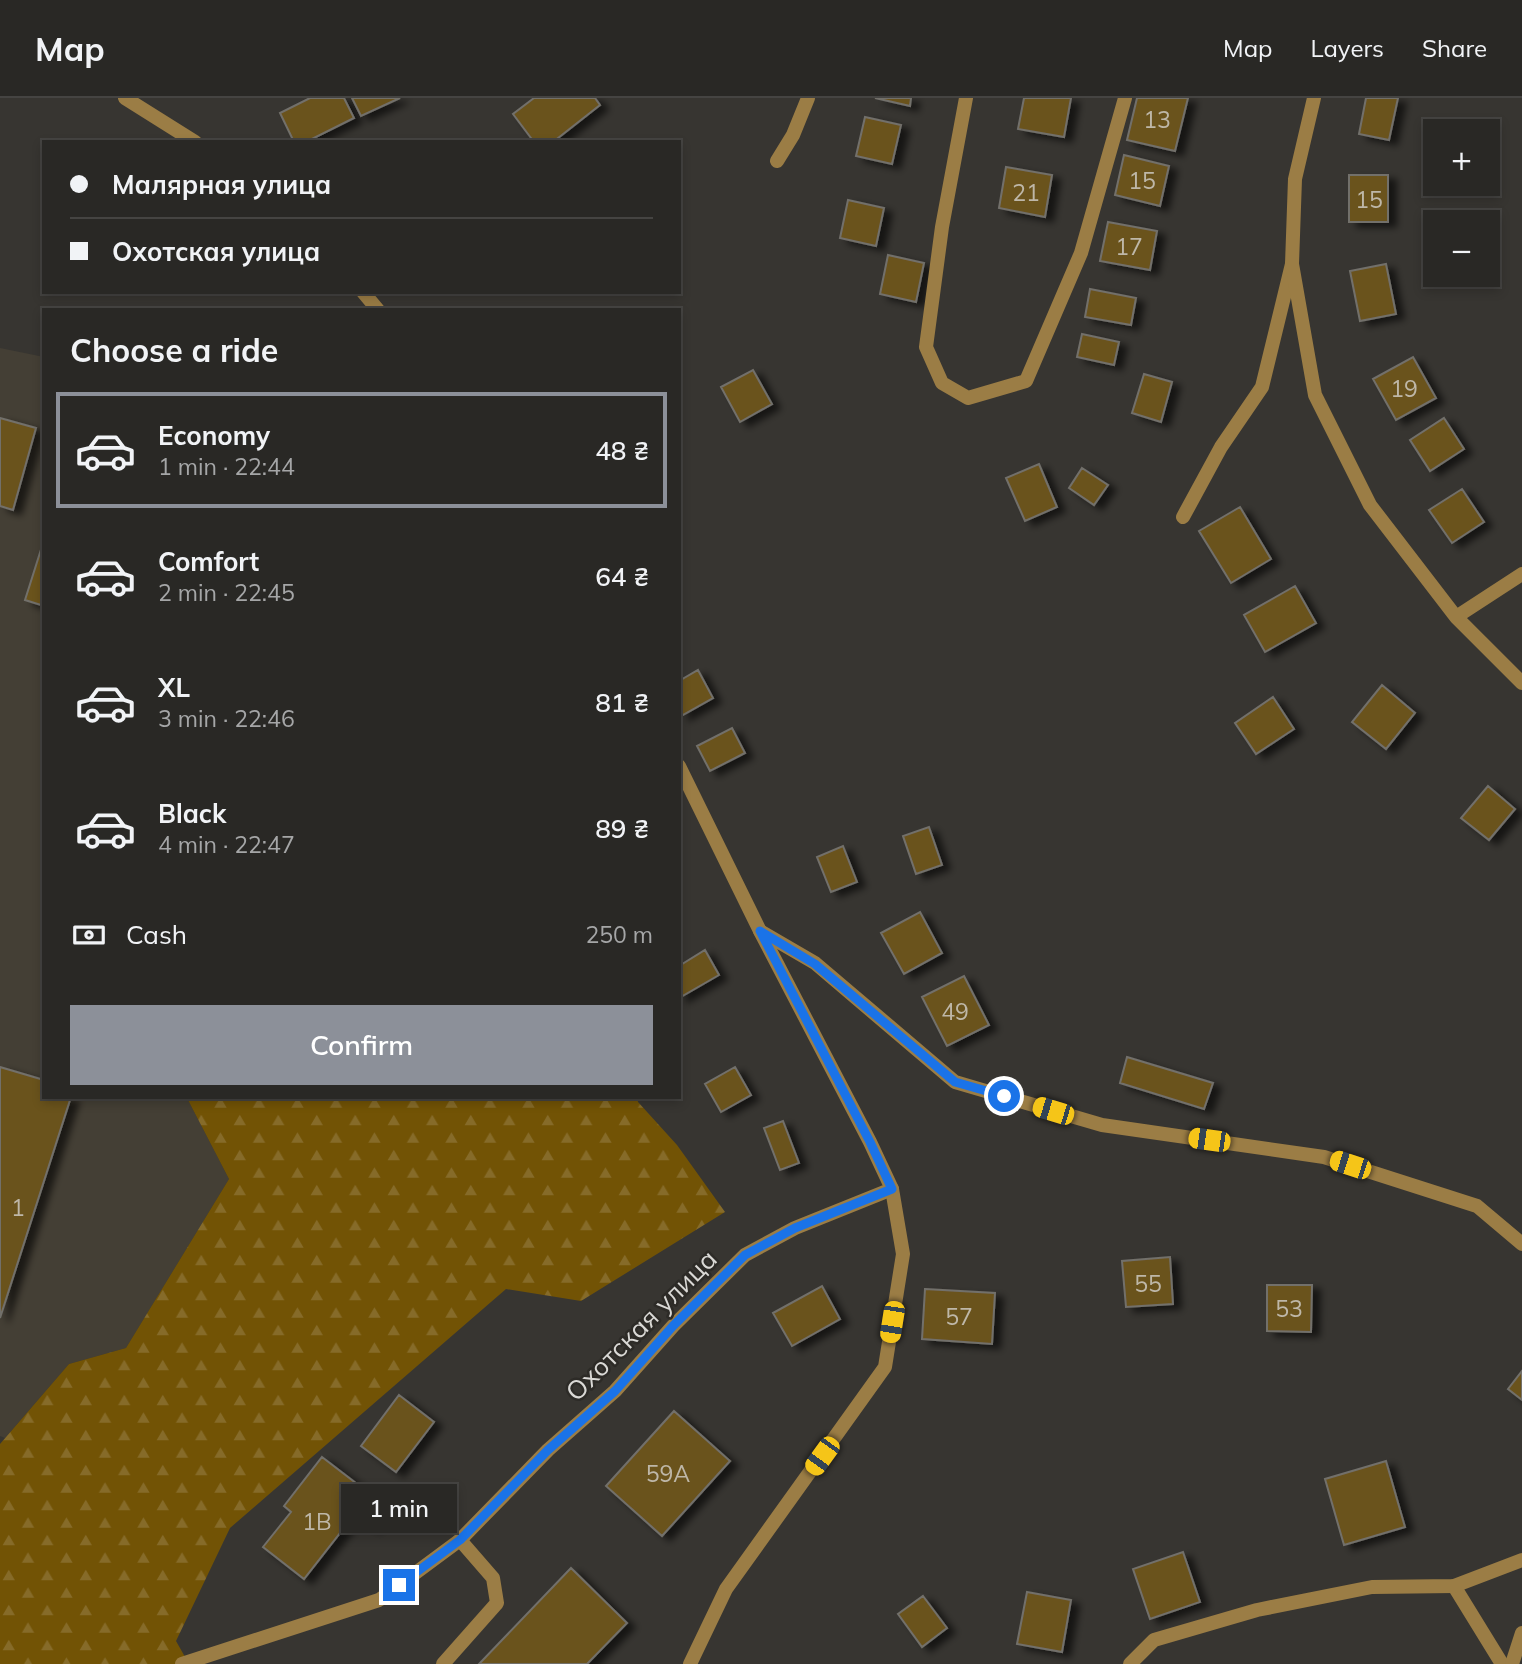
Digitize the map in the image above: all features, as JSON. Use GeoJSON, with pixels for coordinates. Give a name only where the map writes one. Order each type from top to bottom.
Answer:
{"type":"FeatureCollection","features":[{"type":"Feature","properties":{"kind":"street"},"geometry":{"type":"LineString","coordinates":[[125,98],[192,140]]}},
{"type":"Feature","properties":{"kind":"street"},"geometry":{"type":"LineString","coordinates":[[778,161],[793,135],[808,98]]}},
{"type":"Feature","properties":{"kind":"street"},"geometry":{"type":"LineString","coordinates":[[965,98],[942,227],[926,347],[942,383],[968,398],[1026,381],[1080,253],[1125,98]]}},
{"type":"Feature","properties":{"kind":"street"},"geometry":{"type":"LineString","coordinates":[[1183,517],[1221,447],[1262,387],[1292,264],[1295,179],[1314,98]]}},
{"type":"Feature","properties":{"kind":"street"},"geometry":{"type":"LineString","coordinates":[[1292,264],[1315,396],[1370,505],[1456,617],[1522,683]]}},
{"type":"Feature","properties":{"kind":"street"},"geometry":{"type":"LineString","coordinates":[[365,294],[376,308]]}},
{"type":"Feature","properties":{"kind":"street"},"geometry":{"type":"LineString","coordinates":[[1456,617],[1522,574]]}},
{"type":"Feature","properties":{"kind":"street"},"geometry":{"type":"LineString","coordinates":[[681,770],[892,1189],[903,1254],[885,1367],[726,1589],[690,1664]]}},
{"type":"Feature","properties":{"kind":"street"},"geometry":{"type":"LineString","coordinates":[[760,931],[815,964],[955,1082],[1102,1125],[1324,1157],[1477,1206],[1522,1244]]}},
{"type":"Feature","properties":{"kind":"street","name":"Охотская улица"},"geometry":{"type":"LineString","coordinates":[[182,1664],[379,1600],[460,1540],[548,1450],[615,1391],[673,1326],[745,1255],[795,1228],[892,1189]]}},
{"type":"Feature","properties":{"kind":"street"},"geometry":{"type":"LineString","coordinates":[[443,1664],[497,1603],[493,1578],[460,1540]]}},
{"type":"Feature","properties":{"kind":"street"},"geometry":{"type":"LineString","coordinates":[[1130,1664],[1154,1640],[1257,1610],[1372,1587],[1454,1586],[1522,1560]]}},
{"type":"Feature","properties":{"kind":"street"},"geometry":{"type":"LineString","coordinates":[[1454,1586],[1502,1664]]}},
{"type":"Feature","properties":{"kind":"street"},"geometry":{"type":"LineString","coordinates":[[1512,1664],[1522,1633]]}},
{"type":"Feature","properties":{"kind":"shaded area"},"geometry":{"type":"Polygon","coordinates":[[[0,348],[42,357],[42,1099],[188,1099],[229,1179],[126,1348],[69,1364],[5,1438],[0,1436],[0,348]]]}},
{"type":"Feature","properties":{"kind":"green space"},"geometry":{"type":"Polygon","coordinates":[[[637,1099],[677,1145],[725,1212],[581,1301],[506,1289],[230,1528],[176,1641],[189,1664],[0,1664],[0,1444],[69,1364],[126,1348],[229,1179],[188,1100],[637,1099]]]}},
{"type":"Feature","properties":{"kind":"building"},"geometry":{"type":"Polygon","coordinates":[[[310,98],[344,98],[354,118],[310,140],[293,140],[280,113],[310,98]]]}},
{"type":"Feature","properties":{"kind":"building"},"geometry":{"type":"Polygon","coordinates":[[[352,98],[400,98],[361,116],[352,98]]]}},
{"type":"Feature","properties":{"kind":"building"},"geometry":{"type":"Polygon","coordinates":[[[534,98],[595,98],[600,105],[556,140],[532,140],[513,114],[534,98]]]}},
{"type":"Feature","properties":{"kind":"building"},"geometry":{"type":"Polygon","coordinates":[[[875,98],[911,98],[910,106],[875,98]]]}},
{"type":"Feature","properties":{"kind":"building"},"geometry":{"type":"Polygon","coordinates":[[[1024,98],[1071,98],[1064,137],[1018,129],[1024,98]]]}},
{"type":"Feature","properties":{"kind":"building"},"geometry":{"type":"Polygon","coordinates":[[[1137,98],[1188,98],[1175,151],[1127,140],[1137,98]]]}},
{"type":"Feature","properties":{"kind":"building"},"geometry":{"type":"Polygon","coordinates":[[[1366,98],[1398,98],[1389,140],[1359,134],[1366,98]]]}},
{"type":"Feature","properties":{"kind":"building"},"geometry":{"type":"Polygon","coordinates":[[[865,117],[901,125],[892,164],[856,156],[865,117]]]}},
{"type":"Feature","properties":{"kind":"building"},"geometry":{"type":"Polygon","coordinates":[[[1124,155],[1169,166],[1160,206],[1115,195],[1124,155]]]}},
{"type":"Feature","properties":{"kind":"building"},"geometry":{"type":"Polygon","coordinates":[[[1006,167],[1052,175],[1045,217],[999,208],[1006,167]]]}},
{"type":"Feature","properties":{"kind":"building"},"geometry":{"type":"Polygon","coordinates":[[[1349,175],[1388,175],[1388,222],[1349,222],[1349,175]]]}},
{"type":"Feature","properties":{"kind":"building"},"geometry":{"type":"Polygon","coordinates":[[[848,200],[884,208],[876,246],[840,238],[848,200]]]}},
{"type":"Feature","properties":{"kind":"building"},"geometry":{"type":"Polygon","coordinates":[[[1108,222],[1157,231],[1150,270],[1100,261],[1108,222]]]}},
{"type":"Feature","properties":{"kind":"building"},"geometry":{"type":"Polygon","coordinates":[[[888,255],[924,263],[916,302],[880,294],[888,255]]]}},
{"type":"Feature","properties":{"kind":"building"},"geometry":{"type":"Polygon","coordinates":[[[1386,264],[1396,314],[1360,321],[1350,271],[1386,264]]]}},
{"type":"Feature","properties":{"kind":"building"},"geometry":{"type":"Polygon","coordinates":[[[1090,289],[1136,298],[1131,325],[1085,317],[1090,289]]]}},
{"type":"Feature","properties":{"kind":"building"},"geometry":{"type":"Polygon","coordinates":[[[1082,334],[1119,342],[1114,365],[1077,357],[1082,334]]]}},
{"type":"Feature","properties":{"kind":"building"},"geometry":{"type":"Polygon","coordinates":[[[1413,357],[1436,398],[1396,420],[1373,379],[1413,357]]]}},
{"type":"Feature","properties":{"kind":"building"},"geometry":{"type":"Polygon","coordinates":[[[753,370],[772,404],[740,422],[721,387],[753,370]]]}},
{"type":"Feature","properties":{"kind":"building"},"geometry":{"type":"Polygon","coordinates":[[[1144,374],[1172,382],[1161,422],[1132,413],[1144,374]]]}},
{"type":"Feature","properties":{"kind":"building"},"geometry":{"type":"Polygon","coordinates":[[[0,418],[36,428],[13,510],[0,506],[0,418]]]}},
{"type":"Feature","properties":{"kind":"building"},"geometry":{"type":"Polygon","coordinates":[[[1444,418],[1464,449],[1430,471],[1410,440],[1444,418]]]}},
{"type":"Feature","properties":{"kind":"building"},"geometry":{"type":"Polygon","coordinates":[[[1039,464],[1057,507],[1025,521],[1006,478],[1039,464]]]}},
{"type":"Feature","properties":{"kind":"building"},"geometry":{"type":"Polygon","coordinates":[[[1082,468],[1108,485],[1094,505],[1069,488],[1082,468]]]}},
{"type":"Feature","properties":{"kind":"building"},"geometry":{"type":"Polygon","coordinates":[[[1462,489],[1484,522],[1452,543],[1429,510],[1462,489]]]}},
{"type":"Feature","properties":{"kind":"building"},"geometry":{"type":"Polygon","coordinates":[[[1240,507],[1271,559],[1231,583],[1199,531],[1240,507]]]}},
{"type":"Feature","properties":{"kind":"building"},"geometry":{"type":"Polygon","coordinates":[[[42,546],[42,605],[25,600],[42,546]]]}},
{"type":"Feature","properties":{"kind":"building"},"geometry":{"type":"Polygon","coordinates":[[[1295,586],[1316,623],[1265,652],[1244,615],[1295,586]]]}},
{"type":"Feature","properties":{"kind":"building"},"geometry":{"type":"Polygon","coordinates":[[[698,670],[713,698],[681,716],[681,680],[698,670]]]}},
{"type":"Feature","properties":{"kind":"building"},"geometry":{"type":"Polygon","coordinates":[[[1382,685],[1415,713],[1386,749],[1352,722],[1382,685]]]}},
{"type":"Feature","properties":{"kind":"building"},"geometry":{"type":"Polygon","coordinates":[[[1273,697],[1294,729],[1256,754],[1235,723],[1273,697]]]}},
{"type":"Feature","properties":{"kind":"building"},"geometry":{"type":"Polygon","coordinates":[[[732,728],[745,753],[710,771],[697,746],[732,728]]]}},
{"type":"Feature","properties":{"kind":"building"},"geometry":{"type":"Polygon","coordinates":[[[1488,786],[1515,809],[1489,840],[1461,818],[1488,786]]]}},
{"type":"Feature","properties":{"kind":"building"},"geometry":{"type":"Polygon","coordinates":[[[929,827],[942,865],[916,874],[903,836],[929,827]]]}},
{"type":"Feature","properties":{"kind":"building"},"geometry":{"type":"Polygon","coordinates":[[[843,846],[857,882],[831,892],[817,857],[843,846]]]}},
{"type":"Feature","properties":{"kind":"building"},"geometry":{"type":"Polygon","coordinates":[[[920,912],[942,953],[904,974],[881,933],[920,912]]]}},
{"type":"Feature","properties":{"kind":"building"},"geometry":{"type":"Polygon","coordinates":[[[705,950],[719,975],[681,997],[681,965],[705,950]]]}},
{"type":"Feature","properties":{"kind":"building"},"geometry":{"type":"Polygon","coordinates":[[[964,976],[989,1025],[947,1046],[922,997],[964,976]]]}},
{"type":"Feature","properties":{"kind":"building"},"geometry":{"type":"Polygon","coordinates":[[[1127,1057],[1213,1083],[1204,1109],[1120,1083],[1127,1057]]]}},
{"type":"Feature","properties":{"kind":"building"},"geometry":{"type":"Polygon","coordinates":[[[0,1067],[42,1079],[42,1099],[70,1099],[0,1318],[0,1067]]]}},
{"type":"Feature","properties":{"kind":"building"},"geometry":{"type":"Polygon","coordinates":[[[735,1067],[751,1095],[721,1112],[705,1084],[735,1067]]]}},
{"type":"Feature","properties":{"kind":"building"},"geometry":{"type":"Polygon","coordinates":[[[783,1121],[799,1163],[780,1170],[764,1128],[783,1121]]]}},
{"type":"Feature","properties":{"kind":"building"},"geometry":{"type":"Polygon","coordinates":[[[1170,1257],[1173,1304],[1126,1307],[1122,1261],[1170,1257]]]}},
{"type":"Feature","properties":{"kind":"building"},"geometry":{"type":"Polygon","coordinates":[[[1267,1285],[1312,1285],[1311,1332],[1267,1331],[1267,1285]]]}},
{"type":"Feature","properties":{"kind":"building"},"geometry":{"type":"Polygon","coordinates":[[[822,1286],[840,1319],[792,1346],[773,1313],[822,1286]]]}},
{"type":"Feature","properties":{"kind":"building"},"geometry":{"type":"Polygon","coordinates":[[[925,1289],[995,1293],[992,1344],[922,1339],[925,1289]]]}},
{"type":"Feature","properties":{"kind":"building"},"geometry":{"type":"Polygon","coordinates":[[[1522,1371],[1522,1400],[1508,1389],[1522,1371]]]}},
{"type":"Feature","properties":{"kind":"building"},"geometry":{"type":"Polygon","coordinates":[[[399,1395],[434,1422],[396,1472],[361,1446],[399,1395]]]}},
{"type":"Feature","properties":{"kind":"building"},"geometry":{"type":"Polygon","coordinates":[[[674,1411],[730,1461],[662,1536],[606,1486],[674,1411]]]}},
{"type":"Feature","properties":{"kind":"building"},"geometry":{"type":"Polygon","coordinates":[[[322,1457],[387,1507],[372,1527],[355,1514],[304,1579],[263,1547],[291,1512],[284,1506],[322,1457]]]}},
{"type":"Feature","properties":{"kind":"building"},"geometry":{"type":"Polygon","coordinates":[[[1386,1461],[1405,1527],[1344,1545],[1325,1479],[1386,1461]]]}},
{"type":"Feature","properties":{"kind":"building"},"geometry":{"type":"Polygon","coordinates":[[[1183,1552],[1200,1602],[1150,1619],[1133,1569],[1183,1552]]]}},
{"type":"Feature","properties":{"kind":"building"},"geometry":{"type":"Polygon","coordinates":[[[571,1568],[627,1623],[587,1664],[479,1664],[571,1568]]]}},
{"type":"Feature","properties":{"kind":"building"},"geometry":{"type":"Polygon","coordinates":[[[1027,1592],[1071,1600],[1062,1652],[1017,1644],[1027,1592]]]}},
{"type":"Feature","properties":{"kind":"building"},"geometry":{"type":"Polygon","coordinates":[[[923,1596],[947,1628],[922,1647],[898,1614],[923,1596]]]}},
{"type":"Feature","properties":{"kind":"route"},"geometry":{"type":"LineString","coordinates":[[399,1585],[460,1540],[548,1450],[615,1391],[673,1326],[745,1255],[795,1228],[892,1189],[760,931],[815,964],[955,1082],[1004,1096]]}}]}
